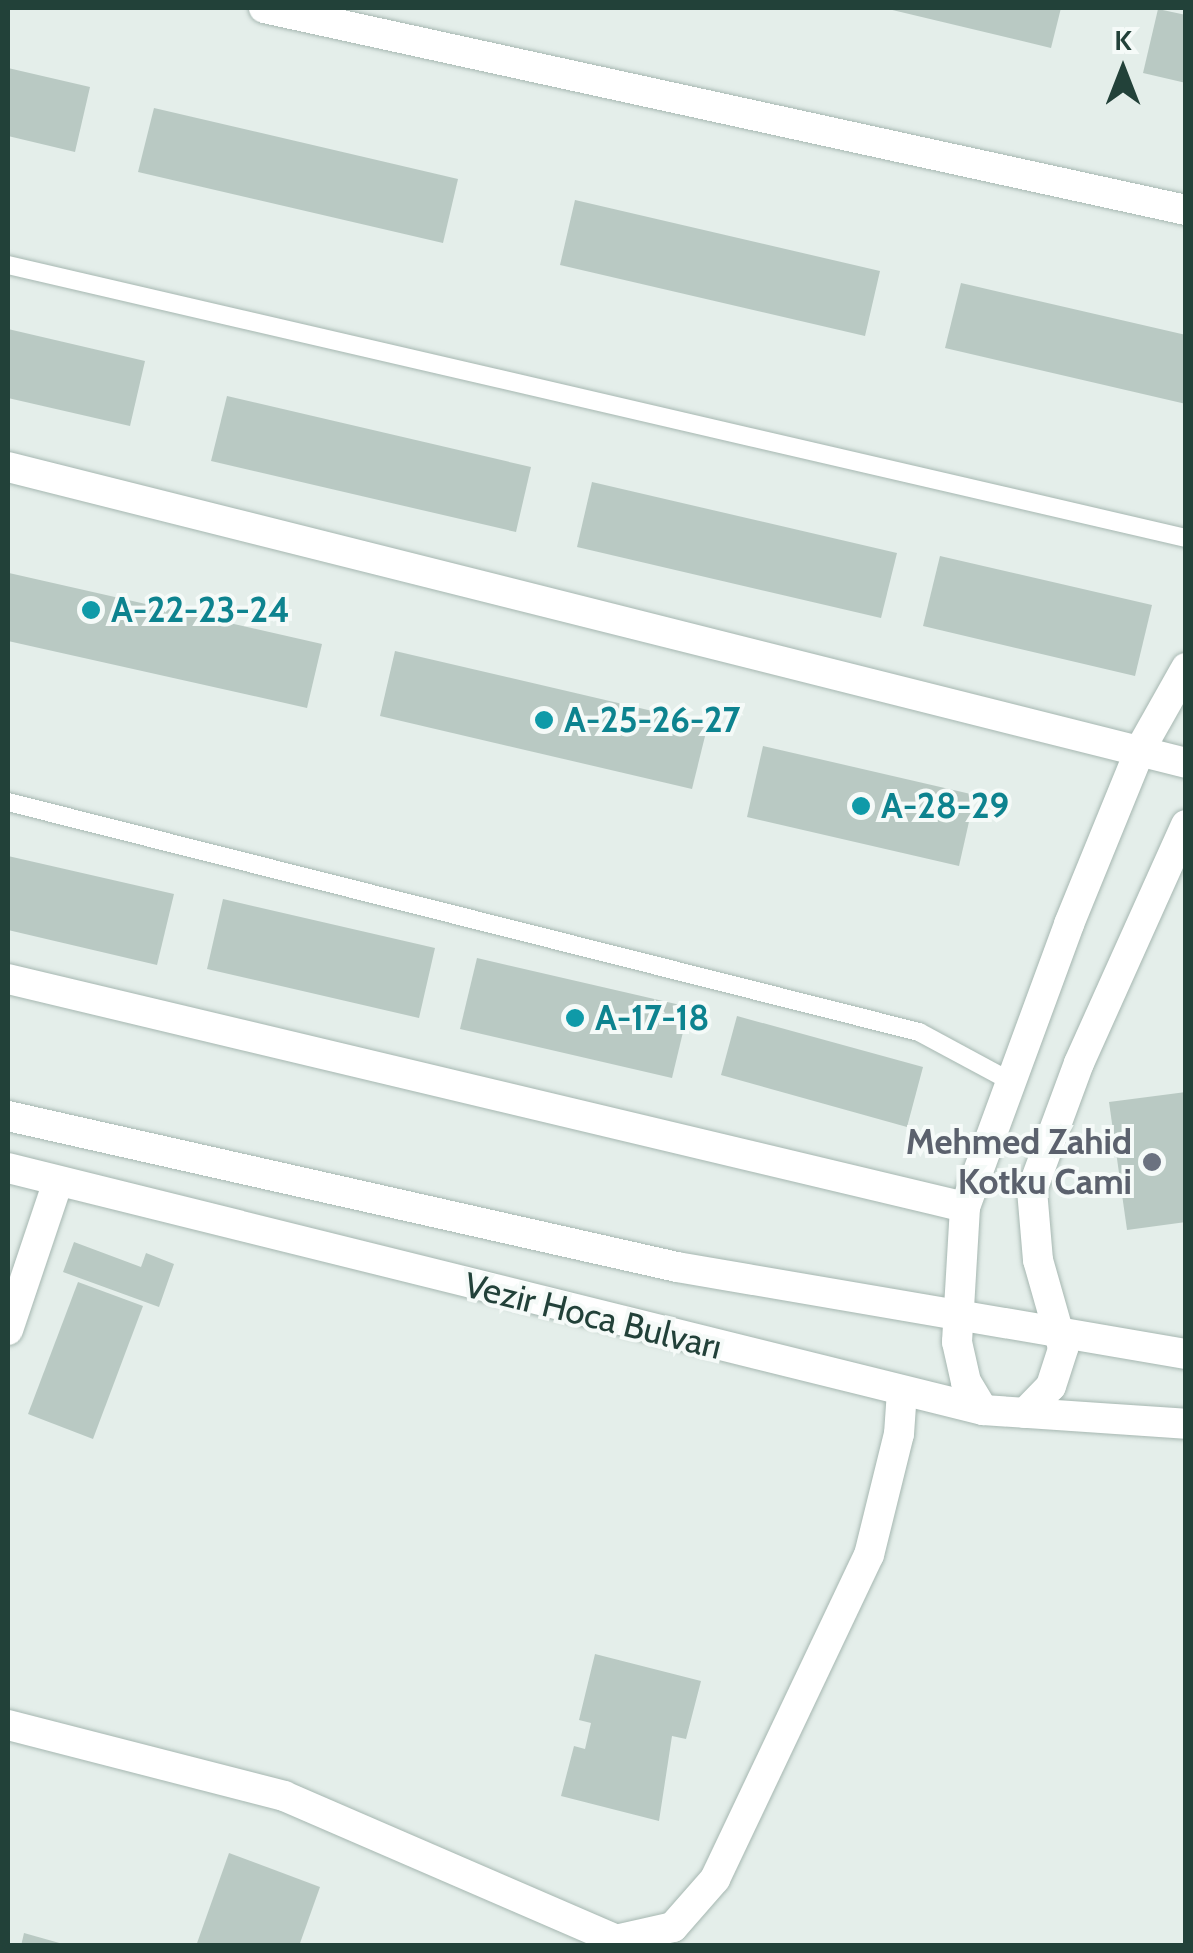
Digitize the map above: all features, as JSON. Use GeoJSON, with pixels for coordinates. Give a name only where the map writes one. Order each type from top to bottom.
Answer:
{"type":"FeatureCollection","features":[{"type":"Feature","properties":{"kind":"street"},"geometry":{"type":"LineString","coordinates":[[264,8],[1186,210]]}},
{"type":"Feature","properties":{"kind":"street"},"geometry":{"type":"LineString","coordinates":[[8,467],[1141,748],[1186,763]]}},
{"type":"Feature","properties":{"kind":"street"},"geometry":{"type":"LineString","coordinates":[[983,1410],[959,1362],[956,1314],[965,1207],[1008,1080],[1141,748],[1186,668]]}},
{"type":"Feature","properties":{"kind":"street"},"geometry":{"type":"LineString","coordinates":[[1026,1414],[1060,1364],[1063,1330],[1038,1260],[1032,1190],[1079,1064],[1186,825]]}},
{"type":"Feature","properties":{"kind":"street"},"geometry":{"type":"LineString","coordinates":[[8,979],[965,1207]]}},
{"type":"Feature","properties":{"kind":"street","name":"Vezir Hoca Bulvarı"},"geometry":{"type":"LineString","coordinates":[[8,1116],[600,1252],[1186,1354]]}},
{"type":"Feature","properties":{"kind":"street","name":"Vezir Hoca Bulvarı"},"geometry":{"type":"LineString","coordinates":[[8,1168],[983,1410],[1186,1424]]}},
{"type":"Feature","properties":{"kind":"street"},"geometry":{"type":"LineString","coordinates":[[8,1330],[58,1181]]}},
{"type":"Feature","properties":{"kind":"street"},"geometry":{"type":"LineString","coordinates":[[8,1726],[284,1796],[616,1940],[673,1926],[715,1880],[869,1556],[899,1434],[902,1390]]}},
{"type":"Feature","properties":{"kind":"lane"},"geometry":{"type":"LineString","coordinates":[[8,265],[1186,538]]}},
{"type":"Feature","properties":{"kind":"lane"},"geometry":{"type":"LineString","coordinates":[[8,802],[918,1032],[1008,1080]]}},
{"type":"Feature","properties":{"kind":"building"},"geometry":{"type":"Polygon","coordinates":[[[884,8],[1061,8],[1051,48],[884,8]]]}},
{"type":"Feature","properties":{"kind":"building"},"geometry":{"type":"Polygon","coordinates":[[[1158,9],[1186,15],[1186,83],[1143,73],[1158,9]]]}},
{"type":"Feature","properties":{"kind":"building"},"geometry":{"type":"Polygon","coordinates":[[[8,68],[90,87],[75,152],[8,136],[8,68]]]}},
{"type":"Feature","properties":{"kind":"building"},"geometry":{"type":"Polygon","coordinates":[[[154,108],[458,179],[443,243],[138,172],[154,108]]]}},
{"type":"Feature","properties":{"kind":"building"},"geometry":{"type":"Polygon","coordinates":[[[575,200],[880,271],[865,336],[560,265],[575,200]]]}},
{"type":"Feature","properties":{"kind":"building"},"geometry":{"type":"Polygon","coordinates":[[[961,283],[1186,335],[1186,404],[945,348],[961,283]]]}},
{"type":"Feature","properties":{"kind":"building"},"geometry":{"type":"Polygon","coordinates":[[[8,329],[145,361],[130,426],[8,398],[8,329]]]}},
{"type":"Feature","properties":{"kind":"building"},"geometry":{"type":"Polygon","coordinates":[[[227,396],[531,467],[516,532],[211,461],[227,396]]]}},
{"type":"Feature","properties":{"kind":"building"},"geometry":{"type":"Polygon","coordinates":[[[592,482],[897,553],[881,618],[577,547],[592,482]]]}},
{"type":"Feature","properties":{"kind":"building"},"geometry":{"type":"Polygon","coordinates":[[[940,556],[1152,605],[1135,676],[923,626],[940,556]]]}},
{"type":"Feature","properties":{"kind":"building","name":"A-22-23-24"},"geometry":{"type":"Polygon","coordinates":[[[9,573],[322,644],[307,708],[8,641],[9,573]]]}},
{"type":"Feature","properties":{"kind":"building","name":"A-25-26-27"},"geometry":{"type":"Polygon","coordinates":[[[395,651],[708,724],[692,789],[380,716],[395,651]]]}},
{"type":"Feature","properties":{"kind":"building","name":"A-28-29"},"geometry":{"type":"Polygon","coordinates":[[[763,746],[975,795],[959,866],[747,817],[763,746]]]}},
{"type":"Feature","properties":{"kind":"building"},"geometry":{"type":"Polygon","coordinates":[[[8,856],[174,894],[157,965],[8,930],[8,856]]]}},
{"type":"Feature","properties":{"kind":"building"},"geometry":{"type":"Polygon","coordinates":[[[223,899],[435,948],[419,1018],[207,969],[223,899]]]}},
{"type":"Feature","properties":{"kind":"building","name":"A-17-18"},"geometry":{"type":"Polygon","coordinates":[[[477,958],[689,1007],[672,1078],[460,1029],[477,958]]]}},
{"type":"Feature","properties":{"kind":"building"},"geometry":{"type":"Polygon","coordinates":[[[737,1016],[923,1067],[907,1127],[721,1075],[737,1016]]]}},
{"type":"Feature","properties":{"kind":"building","name":"Mehmed Zahid Kotku Cami"},"geometry":{"type":"Polygon","coordinates":[[[1186,1092],[1186,1222],[1127,1230],[1109,1102],[1186,1092]]]}},
{"type":"Feature","properties":{"kind":"building"},"geometry":{"type":"Polygon","coordinates":[[[74,1242],[141,1267],[146,1253],[174,1264],[159,1307],[63,1272],[74,1242]]]}},
{"type":"Feature","properties":{"kind":"building"},"geometry":{"type":"Polygon","coordinates":[[[78,1282],[143,1306],[93,1439],[28,1414],[78,1282]]]}},
{"type":"Feature","properties":{"kind":"building"},"geometry":{"type":"Polygon","coordinates":[[[595,1654],[701,1681],[686,1739],[672,1736],[659,1821],[561,1796],[574,1746],[585,1749],[591,1723],[579,1720],[595,1654]]]}},
{"type":"Feature","properties":{"kind":"building"},"geometry":{"type":"Polygon","coordinates":[[[229,1853],[320,1887],[299,1946],[196,1946],[229,1853]]]}},
{"type":"Feature","properties":{"kind":"building"},"geometry":{"type":"Polygon","coordinates":[[[24,1933],[63,1944],[63,1946],[21,1946],[24,1933]]]}},
{"type":"Feature","properties":{"kind":"place","name":"A-22-23-24"},"geometry":{"type":"Point","coordinates":[91,610]}},
{"type":"Feature","properties":{"kind":"place","name":"A-25-26-27"},"geometry":{"type":"Point","coordinates":[544,720]}},
{"type":"Feature","properties":{"kind":"place","name":"A-28-29"},"geometry":{"type":"Point","coordinates":[861,806]}},
{"type":"Feature","properties":{"kind":"place","name":"A-17-18"},"geometry":{"type":"Point","coordinates":[575,1018]}},
{"type":"Feature","properties":{"kind":"place","name":"Mehmed Zahid Kotku Cami"},"geometry":{"type":"Point","coordinates":[1152,1162]}}]}
